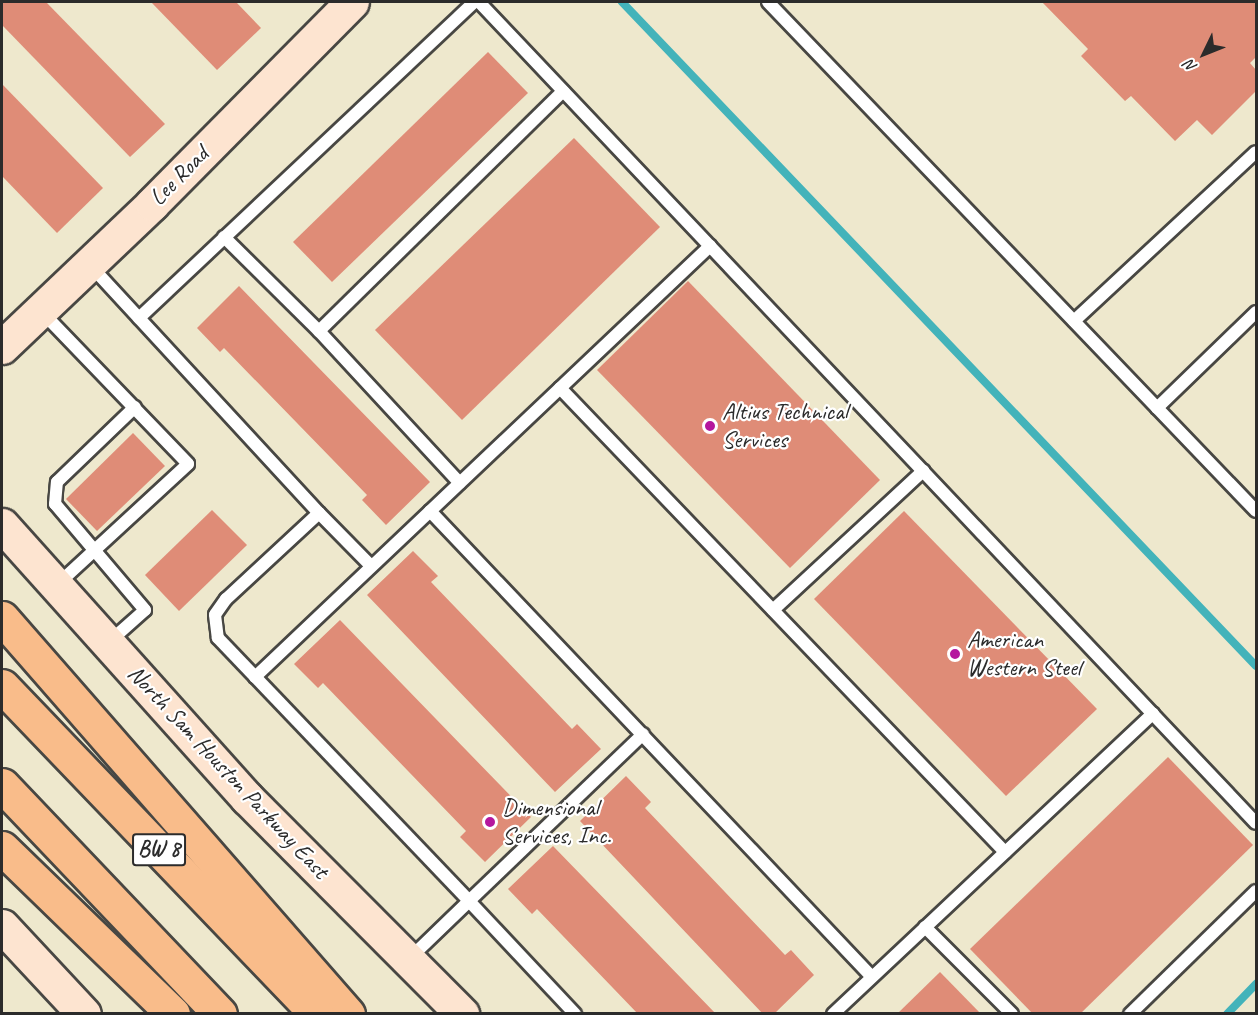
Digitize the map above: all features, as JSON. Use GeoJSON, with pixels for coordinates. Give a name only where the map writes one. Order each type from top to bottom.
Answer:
{"type":"FeatureCollection","features":[{"type":"Feature","properties":{"kind":"highway"},"geometry":{"type":"LineString","coordinates":[[2,618],[348,1014]]}},
{"type":"Feature","properties":{"kind":"highway","name":"BW 8"},"geometry":{"type":"LineString","coordinates":[[2,686],[317,1014]]}},
{"type":"Feature","properties":{"kind":"highway"},"geometry":{"type":"LineString","coordinates":[[2,785],[220,1014]]}},
{"type":"Feature","properties":{"kind":"highway"},"geometry":{"type":"LineString","coordinates":[[2,848],[173,1014]]}},
{"type":"Feature","properties":{"kind":"main road","name":"Lee Road"},"geometry":{"type":"LineString","coordinates":[[2,347],[89,264],[352,2]]}},
{"type":"Feature","properties":{"kind":"main road","name":"North Sam Houston Parkway East"},"geometry":{"type":"LineString","coordinates":[[2,525],[247,798],[462,1014]]}},
{"type":"Feature","properties":{"kind":"main road"},"geometry":{"type":"LineString","coordinates":[[2,555],[33,561]]}},
{"type":"Feature","properties":{"kind":"main road"},"geometry":{"type":"LineString","coordinates":[[2,926],[84,1014]]}},
{"type":"Feature","properties":{"kind":"lane"},"geometry":{"type":"LineString","coordinates":[[139,318],[474,2]]}},
{"type":"Feature","properties":{"kind":"lane"},"geometry":{"type":"LineString","coordinates":[[479,2],[1257,823]]}},
{"type":"Feature","properties":{"kind":"lane"},"geometry":{"type":"LineString","coordinates":[[768,2],[1257,512]]}},
{"type":"Feature","properties":{"kind":"lane"},"geometry":{"type":"LineString","coordinates":[[320,331],[563,91]]}},
{"type":"Feature","properties":{"kind":"lane"},"geometry":{"type":"LineString","coordinates":[[1074,321],[1257,152]]}},
{"type":"Feature","properties":{"kind":"lane"},"geometry":{"type":"LineString","coordinates":[[224,237],[320,331],[460,483]]}},
{"type":"Feature","properties":{"kind":"lane"},"geometry":{"type":"LineString","coordinates":[[255,677],[710,246]]}},
{"type":"Feature","properties":{"kind":"lane"},"geometry":{"type":"LineString","coordinates":[[89,264],[319,513],[371,566]]}},
{"type":"Feature","properties":{"kind":"lane"},"geometry":{"type":"LineString","coordinates":[[40,310],[188,464],[56,586]]}},
{"type":"Feature","properties":{"kind":"lane"},"geometry":{"type":"LineString","coordinates":[[1157,408],[1257,312]]}},
{"type":"Feature","properties":{"kind":"lane"},"geometry":{"type":"LineString","coordinates":[[560,388],[1005,852]]}},
{"type":"Feature","properties":{"kind":"lane"},"geometry":{"type":"LineString","coordinates":[[108,643],[145,610],[56,504],[57,482],[135,407]]}},
{"type":"Feature","properties":{"kind":"lane"},"geometry":{"type":"LineString","coordinates":[[773,610],[923,471]]}},
{"type":"Feature","properties":{"kind":"lane"},"geometry":{"type":"LineString","coordinates":[[430,511],[872,977]]}},
{"type":"Feature","properties":{"kind":"lane"},"geometry":{"type":"LineString","coordinates":[[319,513],[226,599],[214,615],[218,638],[575,1014]]}},
{"type":"Feature","properties":{"kind":"lane"},"geometry":{"type":"LineString","coordinates":[[833,1014],[1153,713]]}},
{"type":"Feature","properties":{"kind":"lane"},"geometry":{"type":"LineString","coordinates":[[408,959],[643,734]]}},
{"type":"Feature","properties":{"kind":"lane"},"geometry":{"type":"LineString","coordinates":[[1130,1014],[1257,891]]}},
{"type":"Feature","properties":{"kind":"lane"},"geometry":{"type":"LineString","coordinates":[[925,927],[1012,1014]]}},
{"type":"Feature","properties":{"kind":"building"},"geometry":{"type":"Polygon","coordinates":[[[2,2],[46,2],[165,124],[130,157],[2,25],[2,2]]]}},
{"type":"Feature","properties":{"kind":"building"},"geometry":{"type":"Polygon","coordinates":[[[151,2],[236,2],[261,28],[217,70],[151,2]]]}},
{"type":"Feature","properties":{"kind":"building"},"geometry":{"type":"Polygon","coordinates":[[[1042,2],[1256,2],[1256,57],[1250,63],[1256,70],[1256,91],[1212,135],[1197,120],[1175,141],[1131,96],[1125,101],[1081,56],[1088,49],[1042,2]]]}},
{"type":"Feature","properties":{"kind":"building"},"geometry":{"type":"Polygon","coordinates":[[[488,52],[528,93],[332,282],[293,242],[488,52]]]}},
{"type":"Feature","properties":{"kind":"building"},"geometry":{"type":"Polygon","coordinates":[[[2,84],[103,188],[57,233],[2,176],[2,84]]]}},
{"type":"Feature","properties":{"kind":"building"},"geometry":{"type":"Polygon","coordinates":[[[574,138],[660,227],[462,420],[375,330],[574,138]]]}},
{"type":"Feature","properties":{"kind":"building"},"geometry":{"type":"Polygon","coordinates":[[[688,281],[880,480],[790,568],[597,370],[688,281]]]}},
{"type":"Feature","properties":{"kind":"building"},"geometry":{"type":"Polygon","coordinates":[[[239,286],[430,482],[386,525],[362,500],[367,495],[224,348],[220,352],[197,328],[239,286]]]}},
{"type":"Feature","properties":{"kind":"building"},"geometry":{"type":"Polygon","coordinates":[[[133,433],[165,466],[97,531],[66,499],[133,433]]]}},
{"type":"Feature","properties":{"kind":"building"},"geometry":{"type":"Polygon","coordinates":[[[212,510],[247,545],[179,611],[145,575],[212,510]]]}},
{"type":"Feature","properties":{"kind":"building","name":"American Western Steel"},"geometry":{"type":"Polygon","coordinates":[[[904,511],[1097,709],[1006,796],[814,599],[904,511]]]}},
{"type":"Feature","properties":{"kind":"building"},"geometry":{"type":"Polygon","coordinates":[[[413,551],[438,576],[431,582],[572,729],[577,724],[601,749],[555,792],[367,595],[413,551]]]}},
{"type":"Feature","properties":{"kind":"building"},"geometry":{"type":"Polygon","coordinates":[[[340,620],[531,817],[485,862],[460,837],[466,831],[323,683],[318,688],[294,664],[340,620]]]}},
{"type":"Feature","properties":{"kind":"building"},"geometry":{"type":"Polygon","coordinates":[[[1168,757],[1253,845],[1080,1014],[1033,1014],[970,949],[1168,757]]]}},
{"type":"Feature","properties":{"kind":"building"},"geometry":{"type":"Polygon","coordinates":[[[626,776],[651,802],[645,808],[785,955],[791,950],[814,975],[774,1014],[763,1014],[580,821],[626,776]]]}},
{"type":"Feature","properties":{"kind":"building"},"geometry":{"type":"Polygon","coordinates":[[[553,846],[716,1014],[638,1014],[537,909],[532,914],[508,889],[553,846]]]}},
{"type":"Feature","properties":{"kind":"building"},"geometry":{"type":"Polygon","coordinates":[[[940,972],[981,1014],[897,1014],[940,972]]]}},
{"type":"Feature","properties":{"kind":"waterway"},"geometry":{"type":"LineString","coordinates":[[622,2],[1256,666]]}},
{"type":"Feature","properties":{"kind":"waterway"},"geometry":{"type":"LineString","coordinates":[[1227,1014],[1256,984]]}},
{"type":"Feature","properties":{"kind":"place","name":"Altius Technical Services"},"geometry":{"type":"Point","coordinates":[710,426]}},
{"type":"Feature","properties":{"kind":"place","name":"American Western Steel"},"geometry":{"type":"Point","coordinates":[955,654]}},
{"type":"Feature","properties":{"kind":"place","name":"Dimensional Services, Inc."},"geometry":{"type":"Point","coordinates":[490,822]}}]}
